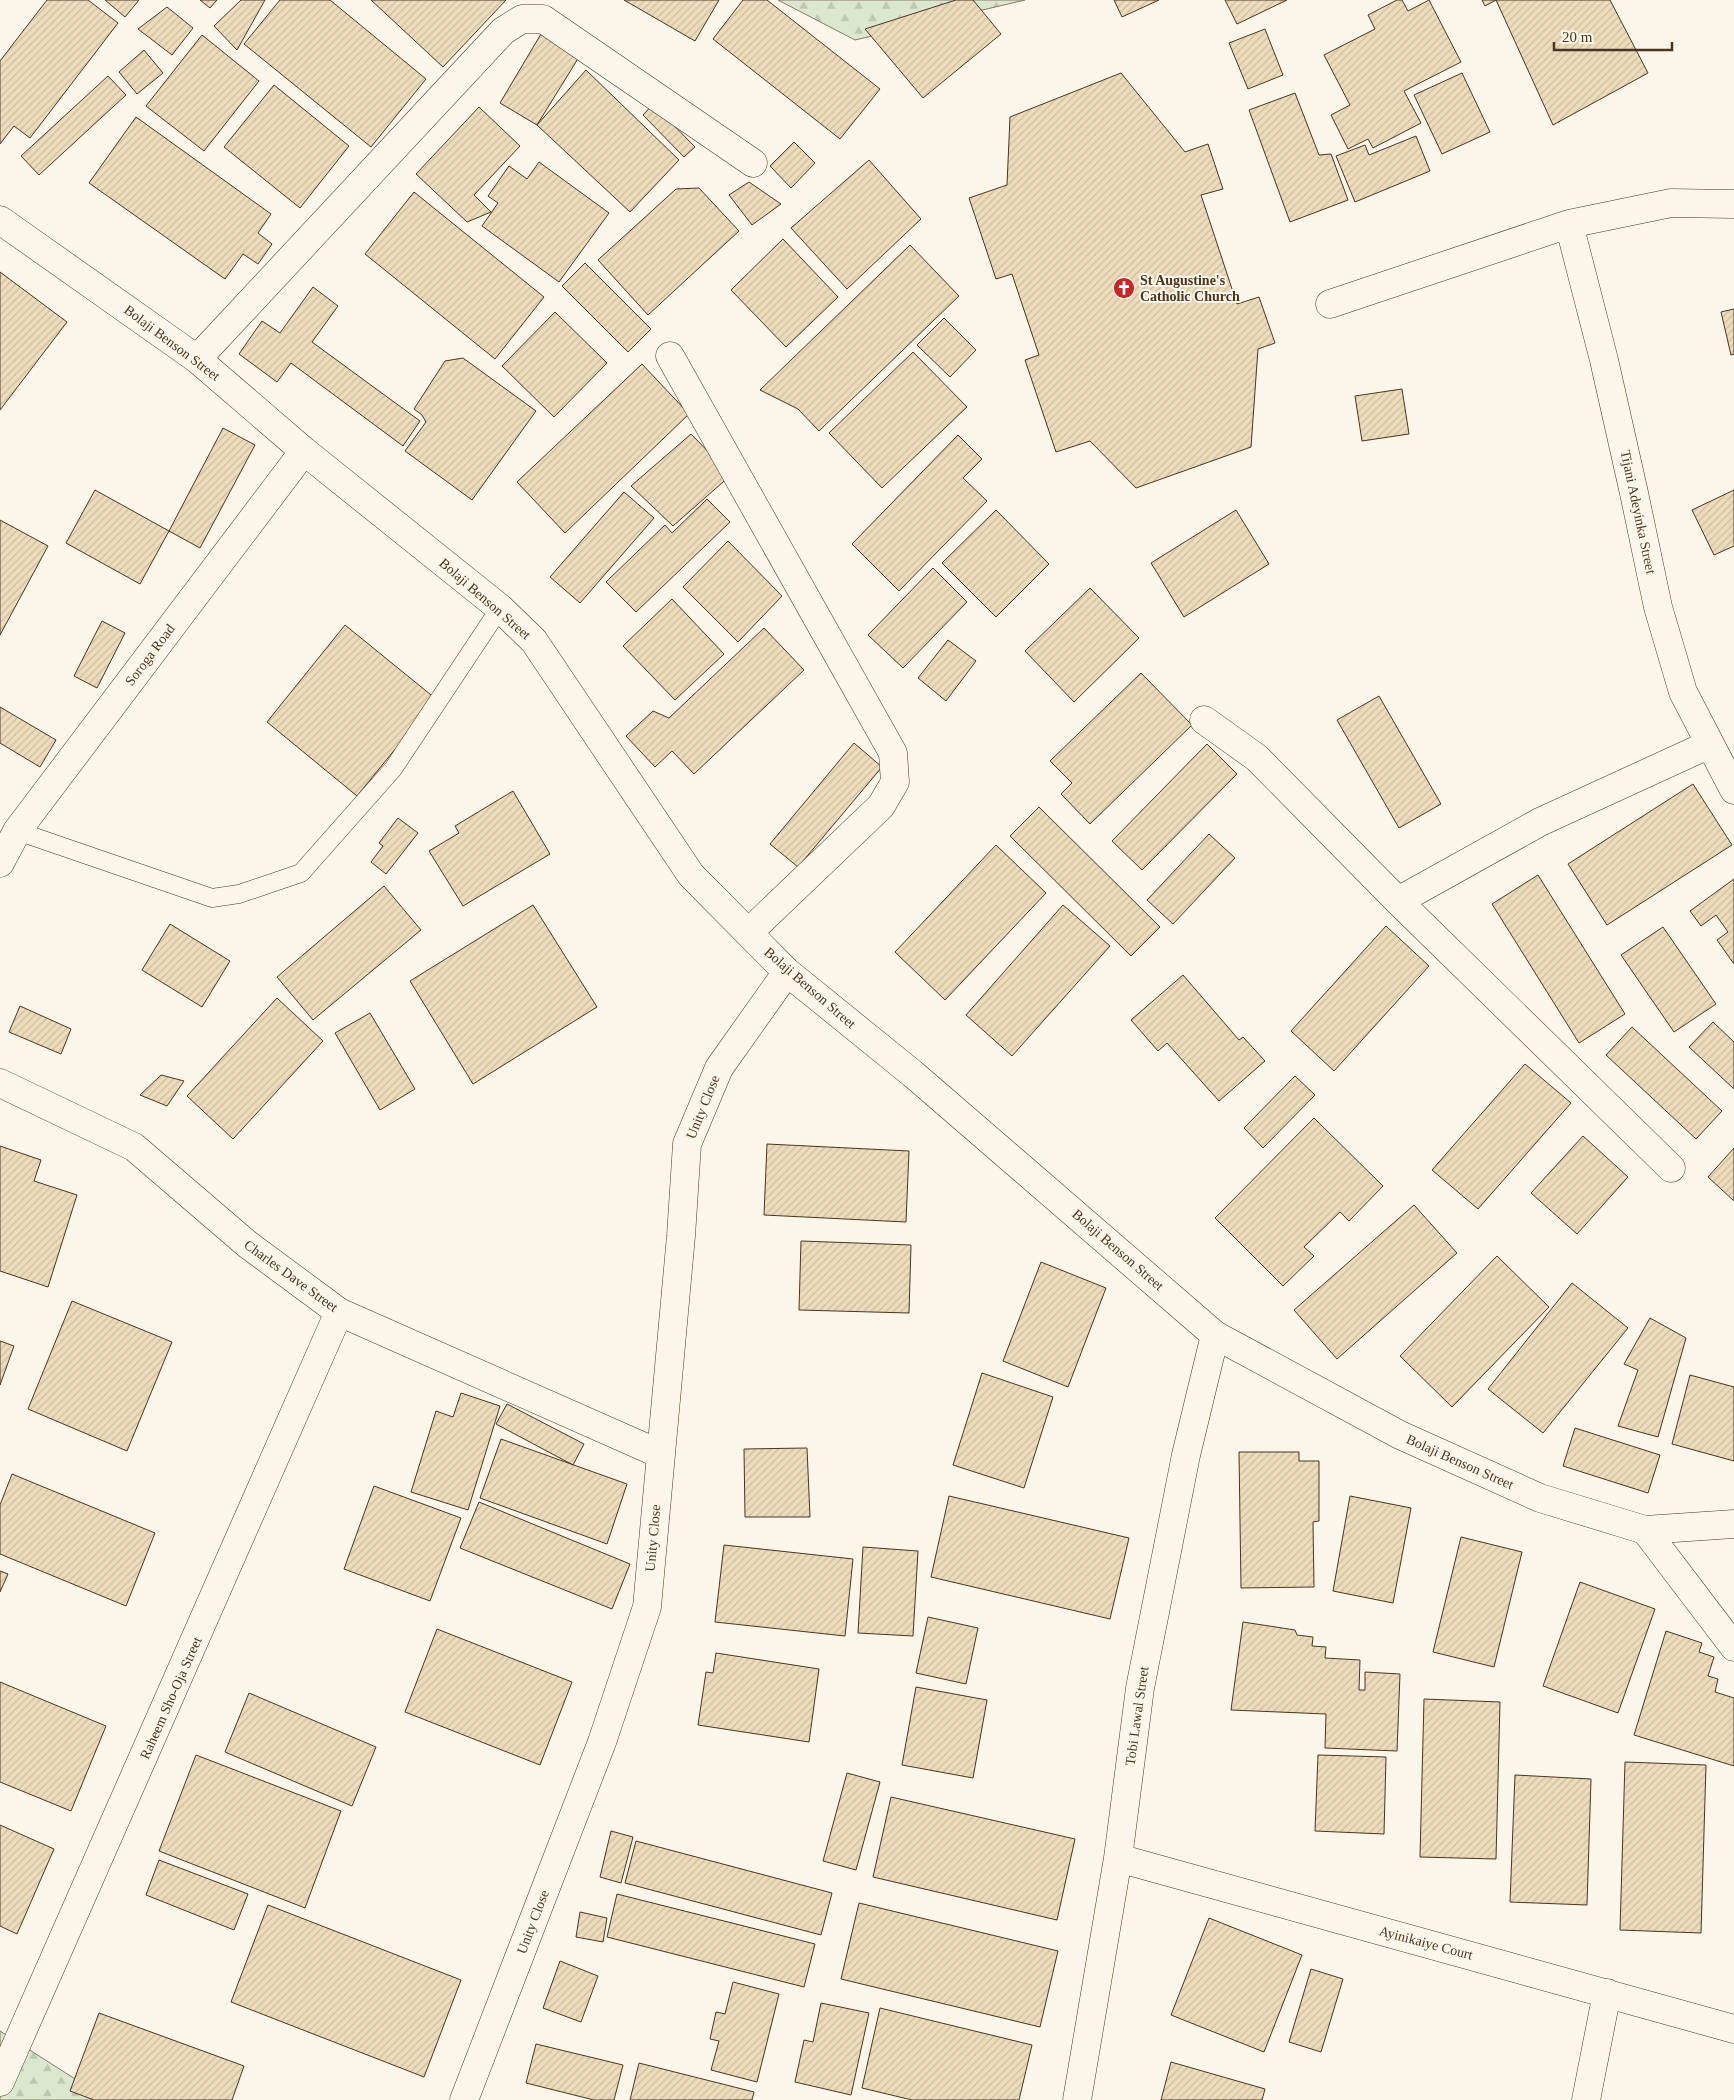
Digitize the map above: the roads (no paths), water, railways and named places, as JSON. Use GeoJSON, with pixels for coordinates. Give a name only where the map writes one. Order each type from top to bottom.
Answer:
{"type":"FeatureCollection","features":[{"type":"Feature","properties":{"kind":"street"},"geometry":{"type":"LineString","coordinates":[[197,360],[504,31],[522,19],[543,19],[753,163]]}},
{"type":"Feature","properties":{"kind":"street"},"geometry":{"type":"LineString","coordinates":[[1330,304],[1569,224],[1671,203],[1734,204]]}},
{"type":"Feature","properties":{"kind":"street","name":"Bolaji Benson Street"},"geometry":{"type":"LineString","coordinates":[[0,220],[197,360],[304,451],[500,608],[534,641],[690,875],[787,972],[913,1074],[1215,1335],[1408,1439],[1540,1498],[1645,1530],[1734,1524]]}},
{"type":"Feature","properties":{"kind":"street","name":"Tijani Adeyinka Street"},"geometry":{"type":"LineString","coordinates":[[1569,224],[1606,369],[1658,608],[1683,692],[1734,790]]}},
{"type":"Feature","properties":{"kind":"street"},"geometry":{"type":"LineString","coordinates":[[670,356],[893,753],[895,782],[881,806],[748,932]]}},
{"type":"Feature","properties":{"kind":"street","name":"Soroga Road"},"geometry":{"type":"LineString","coordinates":[[0,863],[9,825],[304,451]]}},
{"type":"Feature","properties":{"kind":"street"},"geometry":{"type":"LineString","coordinates":[[1204,720],[1256,758],[1398,901],[1671,1168]]}},
{"type":"Feature","properties":{"kind":"street"},"geometry":{"type":"LineString","coordinates":[[1398,901],[1540,822],[1710,744]]}},
{"type":"Feature","properties":{"kind":"street","name":"Unity Close"},"geometry":{"type":"LineString","coordinates":[[464,2100],[602,1742],[647,1607],[681,1236],[687,1144],[719,1068],[787,972]]}},
{"type":"Feature","properties":{"kind":"street","name":"Charles Dave Street"},"geometry":{"type":"LineString","coordinates":[[0,1083],[134,1147],[246,1244],[339,1312],[660,1454]]}},
{"type":"Feature","properties":{"kind":"street","name":"Raheem Sho-Oja Street"},"geometry":{"type":"LineString","coordinates":[[0,2082],[339,1312]]}},
{"type":"Feature","properties":{"kind":"street","name":"Tobi Lawal Street"},"geometry":{"type":"LineString","coordinates":[[1077,2100],[1118,1858],[1140,1688],[1186,1455],[1215,1335]]}},
{"type":"Feature","properties":{"kind":"street"},"geometry":{"type":"LineString","coordinates":[[1645,1530],[1734,1647]]}},
{"type":"Feature","properties":{"kind":"street","name":"Ayinikaiye Court"},"geometry":{"type":"LineString","coordinates":[[1118,1858],[1734,2029]]}},
{"type":"Feature","properties":{"kind":"street"},"geometry":{"type":"LineString","coordinates":[[1586,2100],[1607,1993]]}},
{"type":"Feature","properties":{"kind":"lane"},"geometry":{"type":"LineString","coordinates":[[9,825],[212,898],[239,894],[301,873],[394,769],[500,608]]}},
{"type":"Feature","properties":{"kind":"place","name":"St Augustine's Catholic Church"},"geometry":{"type":"Point","coordinates":[1124,288]}}]}
